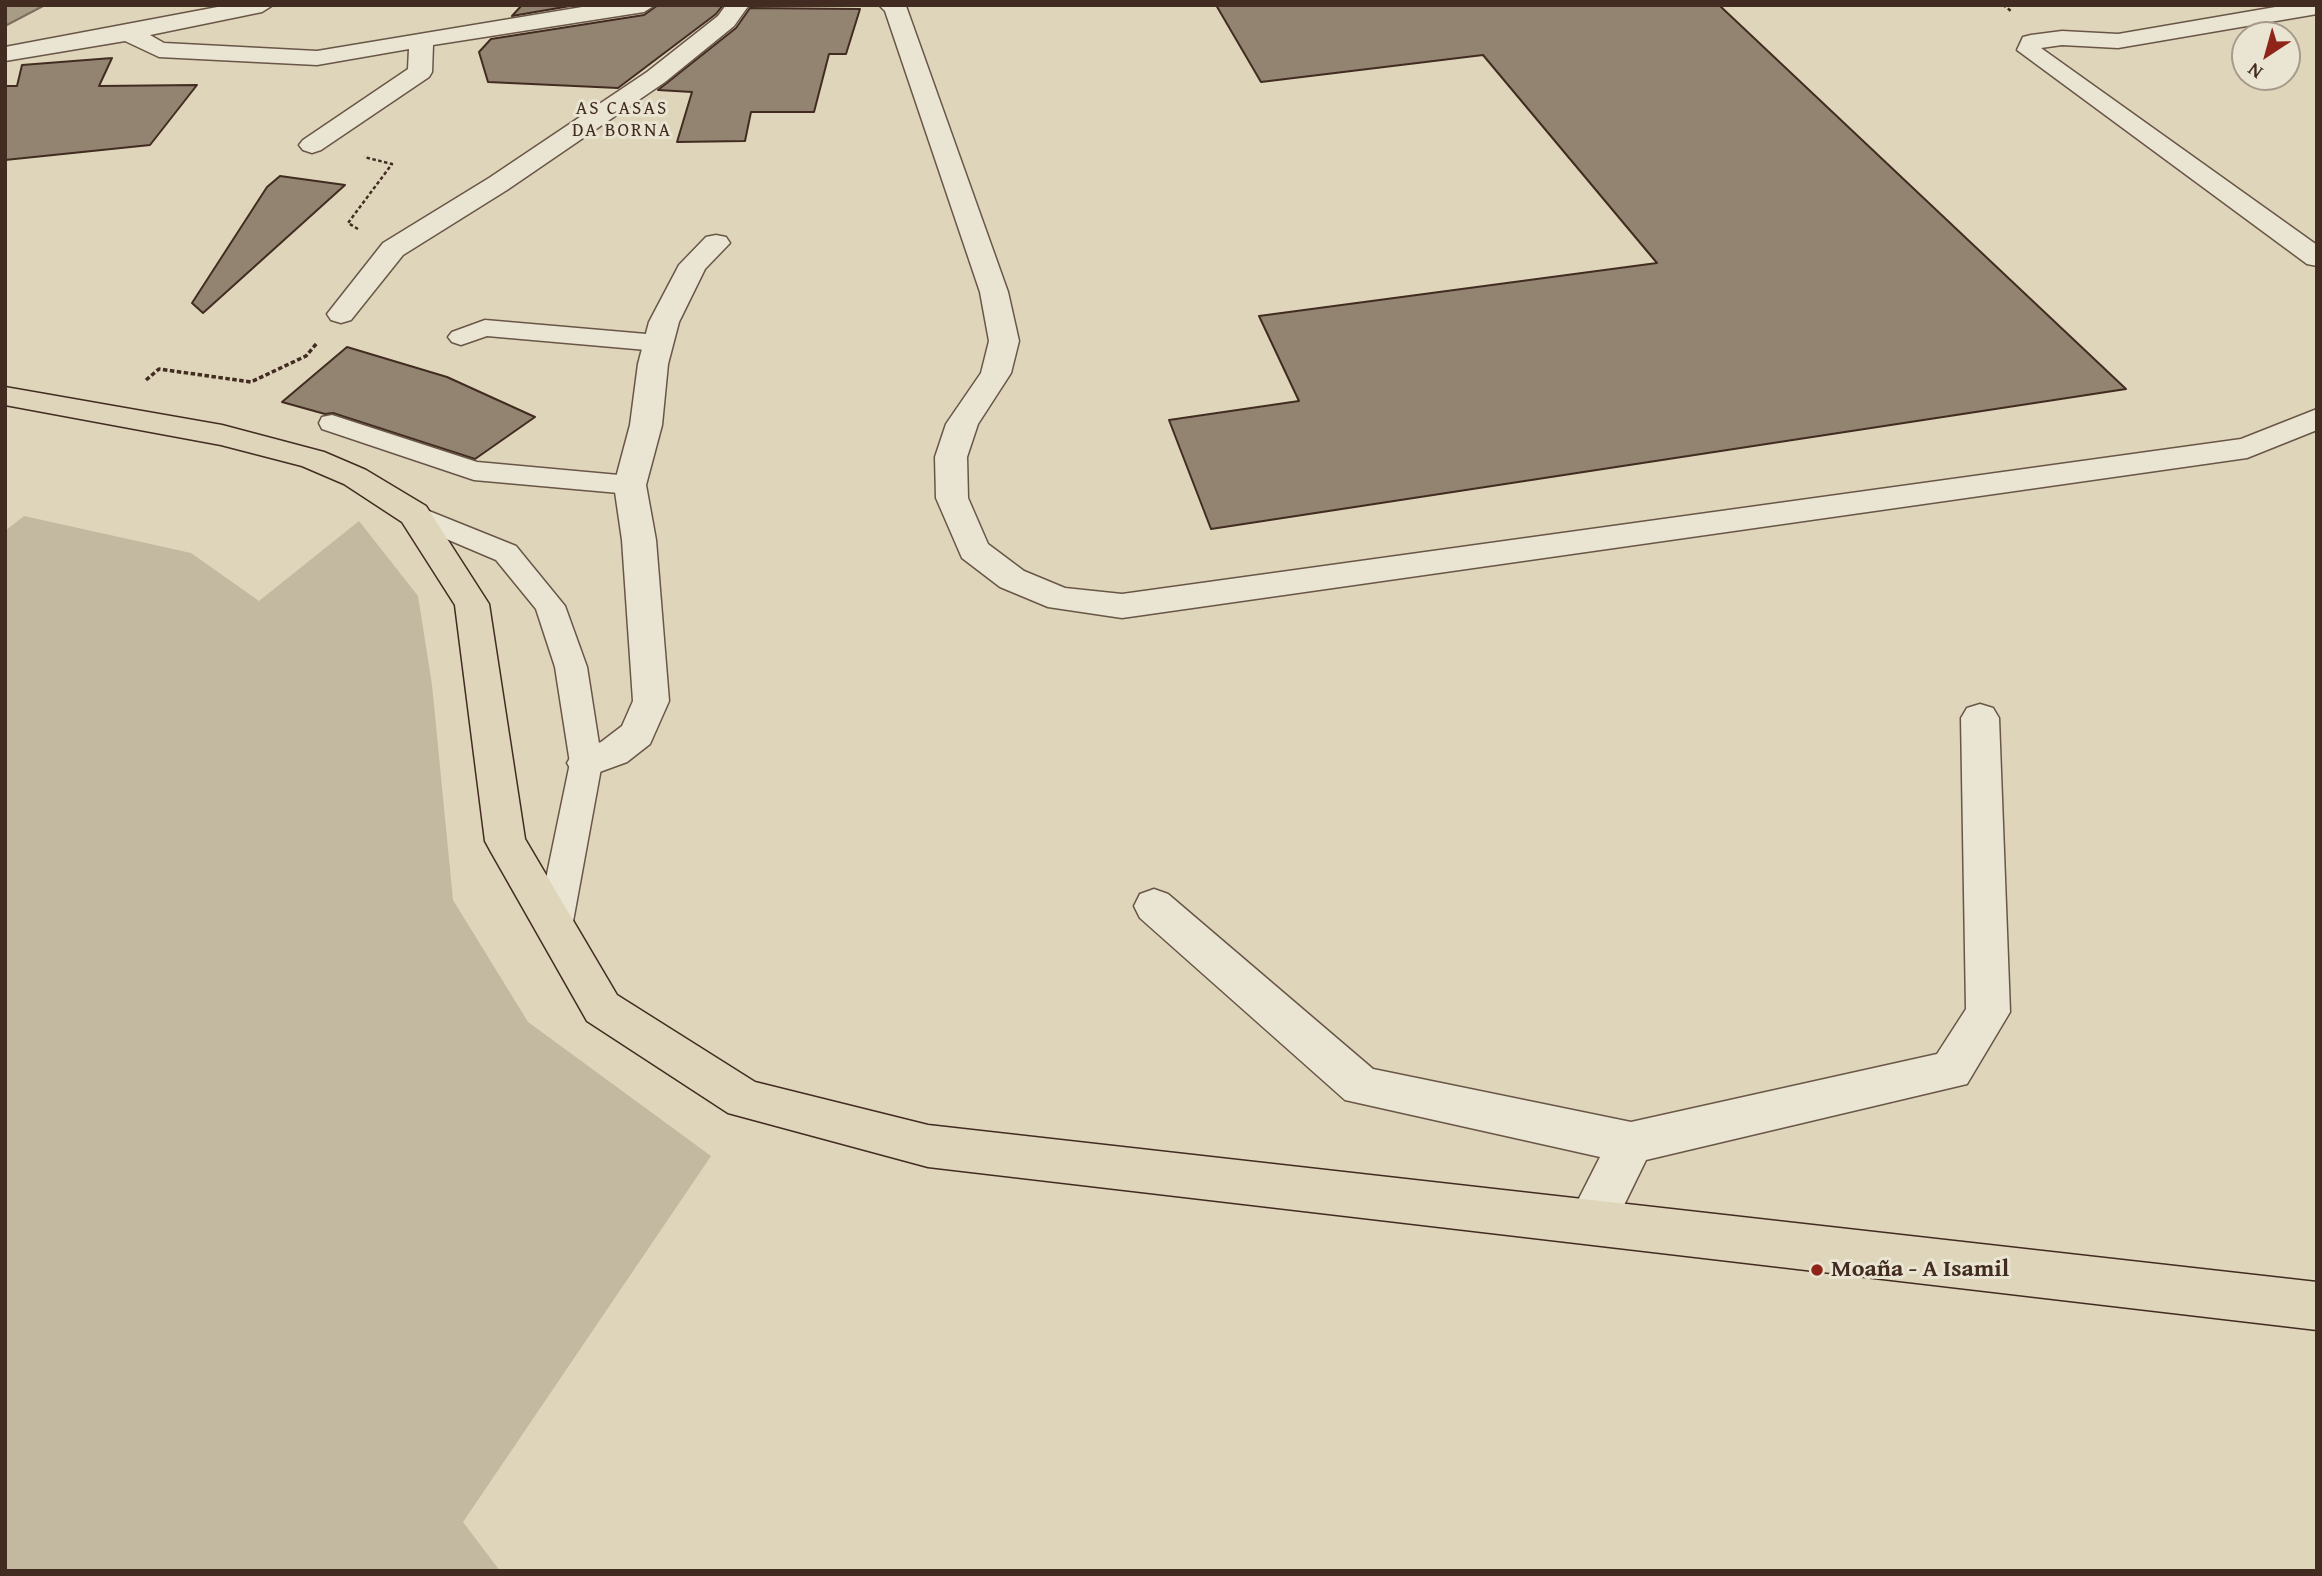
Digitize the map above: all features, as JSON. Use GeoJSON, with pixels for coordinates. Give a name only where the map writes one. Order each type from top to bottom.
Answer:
{"type":"FeatureCollection","features":[{"type":"Feature","properties":{"kind":"main road"},"geometry":{"type":"LineString","coordinates":[[5,396],[222,435],[313,459],[355,477],[414,514],[472,604],[505,841],[602,1008],[744,1099],[928,1146],[2317,1306]]}},
{"type":"Feature","properties":{"kind":"street"},"geometry":{"type":"LineString","coordinates":[[5,54],[128,33],[262,5]]}},
{"type":"Feature","properties":{"kind":"street"},"geometry":{"type":"LineString","coordinates":[[128,33],[159,50],[317,58],[644,5]]}},
{"type":"Feature","properties":{"kind":"street"},"geometry":{"type":"LineString","coordinates":[[341,314],[393,249],[498,184],[656,76],[726,21],[738,5]]}},
{"type":"Feature","properties":{"kind":"street"},"geometry":{"type":"LineString","coordinates":[[890,5],[895,6],[994,292],[1004,341],[996,373],[962,424],[951,457],[952,498],[974,550],[1012,579],[1059,599],[1122,606],[2247,448],[2317,419]]}},
{"type":"Feature","properties":{"kind":"street"},"geometry":{"type":"LineString","coordinates":[[2317,7],[2228,14],[2118,41],[2062,38],[2031,42],[2029,50],[2317,258]]}},
{"type":"Feature","properties":{"kind":"street"},"geometry":{"type":"LineString","coordinates":[[312,145],[420,72],[421,40]]}},
{"type":"Feature","properties":{"kind":"street"},"geometry":{"type":"LineString","coordinates":[[586,763],[614,752],[637,734],[651,701],[639,540],[630,485],[646,425],[663,322],[694,265],[716,243]]}},
{"type":"Feature","properties":{"kind":"street"},"geometry":{"type":"LineString","coordinates":[[1154,906],[1361,1086],[1631,1143],[1951,1070],[1988,1012],[1980,718]]}},
{"type":"Feature","properties":{"kind":"street"},"geometry":{"type":"LineString","coordinates":[[1591,1222],[1631,1143]]}},
{"type":"Feature","properties":{"kind":"lane"},"geometry":{"type":"LineString","coordinates":[[461,337],[485,328],[658,343]]}},
{"type":"Feature","properties":{"kind":"lane"},"geometry":{"type":"LineString","coordinates":[[332,423],[474,471],[630,485]]}},
{"type":"Feature","properties":{"kind":"lane"},"geometry":{"type":"LineString","coordinates":[[414,514],[506,553],[550,606],[572,667],[586,763],[554,927]]}},
{"type":"Feature","properties":{"kind":"path"},"geometry":{"type":"LineString","coordinates":[[312,145],[391,164],[348,223],[393,249]]}},
{"type":"Feature","properties":{"kind":"path"},"geometry":{"type":"LineString","coordinates":[[141,385],[159,369],[251,382],[306,356],[341,314]]}},
{"type":"Feature","properties":{"kind":"shaded area"},"geometry":{"type":"Polygon","coordinates":[[[5,5],[45,5],[5,26],[5,5]]]}},
{"type":"Feature","properties":{"kind":"shaded area"},"geometry":{"type":"Polygon","coordinates":[[[24,516],[191,553],[259,601],[359,521],[418,596],[432,685],[453,900],[528,1022],[711,1156],[463,1522],[500,1571],[5,1571],[5,531],[24,516]]]}},
{"type":"Feature","properties":{"kind":"building"},"geometry":{"type":"Polygon","coordinates":[[[522,5],[576,5],[512,16],[522,5]]]}},
{"type":"Feature","properties":{"kind":"building"},"geometry":{"type":"Polygon","coordinates":[[[658,5],[723,5],[716,14],[618,88],[488,82],[479,52],[491,39],[644,15],[658,5]]]}},
{"type":"Feature","properties":{"kind":"building"},"geometry":{"type":"Polygon","coordinates":[[[1216,5],[1719,5],[2126,389],[1211,529],[1169,420],[1299,401],[1259,316],[1657,263],[1483,55],[1261,82],[1216,5]]]}},
{"type":"Feature","properties":{"kind":"building"},"geometry":{"type":"Polygon","coordinates":[[[750,8],[860,9],[846,54],[829,54],[814,112],[751,112],[745,141],[677,142],[692,92],[658,90],[736,28],[750,8]]]}},
{"type":"Feature","properties":{"kind":"building"},"geometry":{"type":"Polygon","coordinates":[[[112,58],[99,86],[197,85],[150,145],[5,160],[5,86],[17,86],[22,65],[112,58]]]}},
{"type":"Feature","properties":{"kind":"building"},"geometry":{"type":"Polygon","coordinates":[[[280,176],[345,185],[203,313],[192,303],[267,187],[280,176]]]}},
{"type":"Feature","properties":{"kind":"building"},"geometry":{"type":"Polygon","coordinates":[[[347,347],[447,377],[535,417],[475,459],[333,413],[325,414],[282,402],[347,347]]]}},
{"type":"Feature","properties":{"kind":"place","name":"Moaña - A Isamil"},"geometry":{"type":"Point","coordinates":[1817,1270]}},
{"type":"Feature","properties":{"kind":"district","name":"AS CASAS DA BORNA"},"geometry":{"type":"Point","coordinates":[622,120]}}]}
